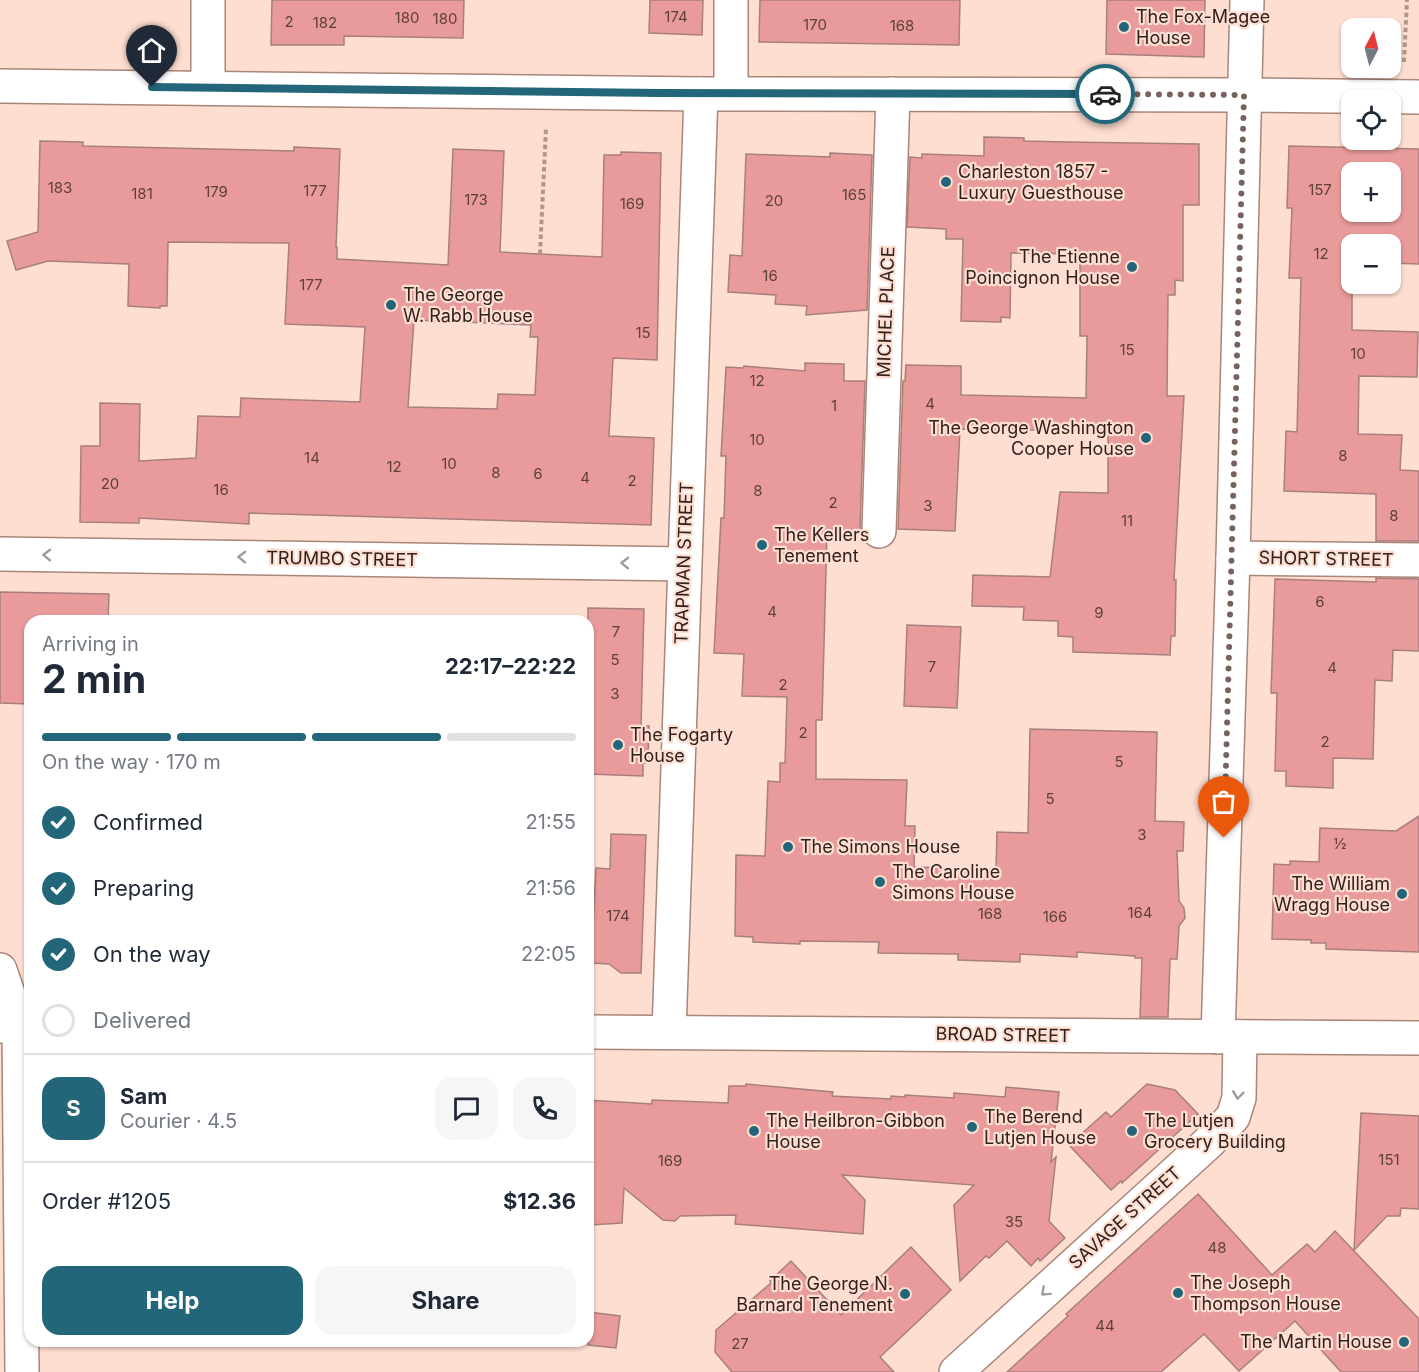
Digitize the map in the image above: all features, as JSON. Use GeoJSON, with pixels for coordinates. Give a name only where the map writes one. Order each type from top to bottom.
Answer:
{"type":"FeatureCollection","features":[{"type":"Feature","properties":{"kind":"street"},"geometry":{"type":"LineString","coordinates":[[208,0],[208,88]]}},
{"type":"Feature","properties":{"kind":"street","name":"TRAPMAN STREET"},"geometry":{"type":"LineString","coordinates":[[669,1032],[684,564],[716,94],[731,0]]}},
{"type":"Feature","properties":{"kind":"street","name":"SAVAGE STREET"},"geometry":{"type":"LineString","coordinates":[[956,1372],[1208,1143],[1233,1117],[1239,1098],[1229,1037],[1233,558],[1247,0]]}},
{"type":"Feature","properties":{"kind":"street"},"geometry":{"type":"LineString","coordinates":[[0,86],[716,94],[1244,95],[1419,98]]}},
{"type":"Feature","properties":{"kind":"street","name":"MICHEL PLACE"},"geometry":{"type":"LineString","coordinates":[[879,531],[893,94]]}},
{"type":"Feature","properties":{"kind":"street","name":"TRUMBO STREET"},"geometry":{"type":"LineString","coordinates":[[0,554],[684,564]]}},
{"type":"Feature","properties":{"kind":"street","name":"SHORT STREET"},"geometry":{"type":"LineString","coordinates":[[1233,558],[1419,560]]}},
{"type":"Feature","properties":{"kind":"street"},"geometry":{"type":"LineString","coordinates":[[0,970],[16,1026],[22,1372]]}},
{"type":"Feature","properties":{"kind":"street","name":"BROAD STREET"},"geometry":{"type":"LineString","coordinates":[[594,1032],[1419,1038]]}},
{"type":"Feature","properties":{"kind":"path"},"geometry":{"type":"LineString","coordinates":[[1404,66],[1407,0]]}},
{"type":"Feature","properties":{"kind":"path"},"geometry":{"type":"LineString","coordinates":[[540,254],[546,128]]}},
{"type":"Feature","properties":{"kind":"building"},"geometry":{"type":"Polygon","coordinates":[[[272,0],[464,0],[463,38],[344,36],[344,45],[271,45],[272,0]]]}},
{"type":"Feature","properties":{"kind":"building"},"geometry":{"type":"Polygon","coordinates":[[[650,0],[703,0],[702,35],[649,33],[650,0]]]}},
{"type":"Feature","properties":{"kind":"building"},"geometry":{"type":"Polygon","coordinates":[[[760,0],[960,0],[959,45],[759,42],[760,0]]]}},
{"type":"Feature","properties":{"kind":"building"},"geometry":{"type":"Polygon","coordinates":[[[1107,0],[1205,0],[1204,57],[1106,54],[1107,0]]]}},
{"type":"Feature","properties":{"kind":"building"},"geometry":{"type":"Polygon","coordinates":[[[984,137],[1024,138],[1024,141],[1199,144],[1199,205],[1183,205],[1183,281],[1175,280],[1175,295],[1168,295],[1167,396],[1184,396],[1174,580],[1176,580],[1175,636],[1171,636],[1170,655],[1073,652],[1073,637],[1058,636],[1058,621],[1023,620],[1024,607],[972,606],[973,575],[1050,577],[1060,492],[1108,493],[1108,431],[960,429],[955,531],[898,529],[903,381],[905,381],[906,365],[961,366],[961,395],[1086,398],[1087,336],[1080,336],[1080,254],[1011,253],[1010,318],[1001,317],[1001,322],[961,321],[963,239],[946,239],[946,229],[907,227],[910,157],[922,158],[922,154],[984,156],[984,137]]]}},
{"type":"Feature","properties":{"kind":"building"},"geometry":{"type":"Polygon","coordinates":[[[40,141],[83,142],[83,146],[294,151],[294,147],[340,149],[337,259],[448,265],[453,149],[504,151],[500,252],[602,257],[604,155],[621,155],[621,152],[661,153],[657,360],[613,358],[609,436],[654,438],[651,525],[249,513],[249,524],[139,518],[139,523],[80,522],[81,446],[100,446],[100,403],[140,404],[139,461],[196,458],[198,416],[240,417],[241,398],[360,402],[365,327],[285,324],[289,243],[168,242],[167,306],[160,306],[160,308],[128,306],[129,264],[48,261],[16,270],[7,241],[38,232],[40,141]],[[414,320],[408,407],[497,409],[498,394],[535,395],[538,337],[530,337],[531,325],[414,320]]]}},
{"type":"Feature","properties":{"kind":"building"},"geometry":{"type":"Polygon","coordinates":[[[1289,146],[1341,147],[1341,150],[1419,149],[1419,264],[1401,263],[1401,234],[1341,234],[1341,294],[1352,294],[1352,330],[1418,332],[1417,377],[1359,376],[1358,434],[1402,435],[1400,470],[1419,471],[1419,541],[1376,541],[1376,494],[1284,491],[1286,431],[1297,432],[1301,278],[1289,278],[1292,208],[1287,208],[1289,146]]]}},
{"type":"Feature","properties":{"kind":"building"},"geometry":{"type":"Polygon","coordinates":[[[830,153],[872,155],[867,310],[806,315],[807,306],[775,304],[776,295],[728,292],[730,255],[742,256],[746,154],[830,157],[830,153]]]}},
{"type":"Feature","properties":{"kind":"building"},"geometry":{"type":"Polygon","coordinates":[[[805,363],[844,364],[844,381],[865,381],[860,528],[859,531],[827,531],[822,720],[816,720],[816,779],[907,780],[905,826],[915,826],[914,867],[996,869],[997,832],[1028,833],[1030,729],[1157,732],[1155,821],[1184,822],[1183,851],[1177,851],[1179,901],[1184,908],[1185,918],[1179,926],[1177,959],[1170,959],[1168,1017],[1140,1017],[1142,958],[1135,958],[1135,956],[1077,952],[1077,957],[1020,954],[1020,962],[958,960],[958,954],[878,953],[879,942],[800,941],[800,944],[753,942],[753,937],[735,936],[736,855],[765,856],[768,781],[780,782],[780,763],[785,763],[787,697],[742,696],[744,654],[714,653],[721,518],[724,518],[726,456],[721,456],[726,367],[743,368],[744,366],[805,371],[805,363]]]}},
{"type":"Feature","properties":{"kind":"building"},"geometry":{"type":"Polygon","coordinates":[[[1376,578],[1419,579],[1419,651],[1393,650],[1392,681],[1375,680],[1373,759],[1333,758],[1333,788],[1286,786],[1286,771],[1275,771],[1277,693],[1271,693],[1275,579],[1376,582],[1376,578]]]}},
{"type":"Feature","properties":{"kind":"building"},"geometry":{"type":"Polygon","coordinates":[[[0,592],[109,594],[108,615],[24,615],[24,704],[0,703],[0,592]]]}},
{"type":"Feature","properties":{"kind":"building"},"geometry":{"type":"Polygon","coordinates":[[[588,608],[644,609],[641,726],[649,726],[648,763],[643,763],[643,776],[594,774],[594,615],[588,615],[588,608]]]}},
{"type":"Feature","properties":{"kind":"building"},"geometry":{"type":"Polygon","coordinates":[[[907,625],[961,627],[957,708],[904,706],[907,625]]]}},
{"type":"Feature","properties":{"kind":"building"},"geometry":{"type":"Polygon","coordinates":[[[1419,816],[1419,952],[1326,949],[1326,943],[1311,943],[1311,940],[1272,939],[1274,864],[1290,865],[1290,861],[1319,862],[1320,828],[1396,831],[1419,816]]]}},
{"type":"Feature","properties":{"kind":"building"},"geometry":{"type":"Polygon","coordinates":[[[611,834],[646,835],[641,973],[621,973],[609,964],[594,963],[596,868],[610,869],[611,834]]]}},
{"type":"Feature","properties":{"kind":"building"},"geometry":{"type":"Polygon","coordinates":[[[746,1084],[833,1092],[832,1096],[891,1099],[891,1096],[905,1097],[905,1095],[954,1098],[954,1093],[1005,1097],[1006,1087],[1059,1092],[1051,1162],[1056,1157],[1049,1221],[1065,1238],[1040,1261],[1038,1258],[1031,1266],[1007,1241],[989,1258],[986,1256],[960,1281],[954,1205],[974,1185],[842,1175],[865,1200],[863,1234],[735,1224],[736,1215],[680,1216],[675,1221],[663,1220],[624,1188],[622,1223],[594,1225],[594,1100],[652,1104],[652,1100],[728,1103],[729,1086],[746,1086],[746,1084]]]}},
{"type":"Feature","properties":{"kind":"building","name":"The Lutjen Grocery Building"},"geometry":{"type":"Polygon","coordinates":[[[1147,1084],[1175,1090],[1198,1114],[1122,1183],[1121,1181],[1111,1190],[1069,1145],[1106,1112],[1111,1117],[1147,1084]]]}},
{"type":"Feature","properties":{"kind":"building"},"geometry":{"type":"Polygon","coordinates":[[[1361,1113],[1419,1116],[1419,1209],[1401,1208],[1400,1216],[1387,1216],[1354,1250],[1361,1113]]]}},
{"type":"Feature","properties":{"kind":"building"},"geometry":{"type":"Polygon","coordinates":[[[1198,1194],[1272,1275],[1307,1244],[1315,1252],[1335,1231],[1419,1319],[1419,1372],[1341,1372],[1295,1321],[1239,1371],[1204,1334],[1161,1372],[1007,1372],[1068,1316],[1066,1314],[1198,1194]]]}},
{"type":"Feature","properties":{"kind":"building"},"geometry":{"type":"Polygon","coordinates":[[[911,1247],[951,1290],[880,1357],[894,1372],[732,1372],[715,1352],[716,1330],[771,1283],[770,1281],[791,1261],[841,1315],[911,1247]]]}},
{"type":"Feature","properties":{"kind":"building"},"geometry":{"type":"Polygon","coordinates":[[[594,1313],[620,1316],[616,1348],[594,1346],[594,1313]]]}},
{"type":"Feature","properties":{"kind":"way so far"},"geometry":{"type":"LineString","coordinates":[[1105,94],[1244,95],[1224,838]]}},
{"type":"Feature","properties":{"kind":"place","name":"The Fox-Magee House"},"geometry":{"type":"Point","coordinates":[1124,27]}},
{"type":"Feature","properties":{"kind":"place","name":"Charleston 1857 - Luxury Guesthouse"},"geometry":{"type":"Point","coordinates":[946,182]}},
{"type":"Feature","properties":{"kind":"place","name":"The Etienne Poincignon House"},"geometry":{"type":"Point","coordinates":[1132,267]}},
{"type":"Feature","properties":{"kind":"place","name":"The George W. Rabb House"},"geometry":{"type":"Point","coordinates":[391,305]}},
{"type":"Feature","properties":{"kind":"place","name":"The George Washington Cooper House"},"geometry":{"type":"Point","coordinates":[1146,438]}},
{"type":"Feature","properties":{"kind":"place","name":"The Kellers Tenement"},"geometry":{"type":"Point","coordinates":[762,545]}},
{"type":"Feature","properties":{"kind":"place","name":"The Fogarty House"},"geometry":{"type":"Point","coordinates":[618,745]}},
{"type":"Feature","properties":{"kind":"place","name":"The Simons House"},"geometry":{"type":"Point","coordinates":[788,847]}},
{"type":"Feature","properties":{"kind":"place","name":"The Caroline Simons House"},"geometry":{"type":"Point","coordinates":[880,882]}},
{"type":"Feature","properties":{"kind":"place","name":"The William Wragg House"},"geometry":{"type":"Point","coordinates":[1402,894]}},
{"type":"Feature","properties":{"kind":"place","name":"The Berend Lutjen House"},"geometry":{"type":"Point","coordinates":[972,1127]}},
{"type":"Feature","properties":{"kind":"place","name":"The Heilbron-Gibbon House"},"geometry":{"type":"Point","coordinates":[754,1131]}},
{"type":"Feature","properties":{"kind":"place","name":"The Lutjen Grocery Building"},"geometry":{"type":"Point","coordinates":[1132,1131]}},
{"type":"Feature","properties":{"kind":"place","name":"The Joseph Thompson House"},"geometry":{"type":"Point","coordinates":[1178,1293]}},
{"type":"Feature","properties":{"kind":"place","name":"The George N. Barnard Tenement"},"geometry":{"type":"Point","coordinates":[905,1294]}},
{"type":"Feature","properties":{"kind":"place","name":"The Martin House"},"geometry":{"type":"Point","coordinates":[1404,1342]}},
{"type":"Feature","properties":{"kind":"route"},"geometry":{"type":"LineString","coordinates":[[152,87],[659,93],[1105,94]]}}]}
